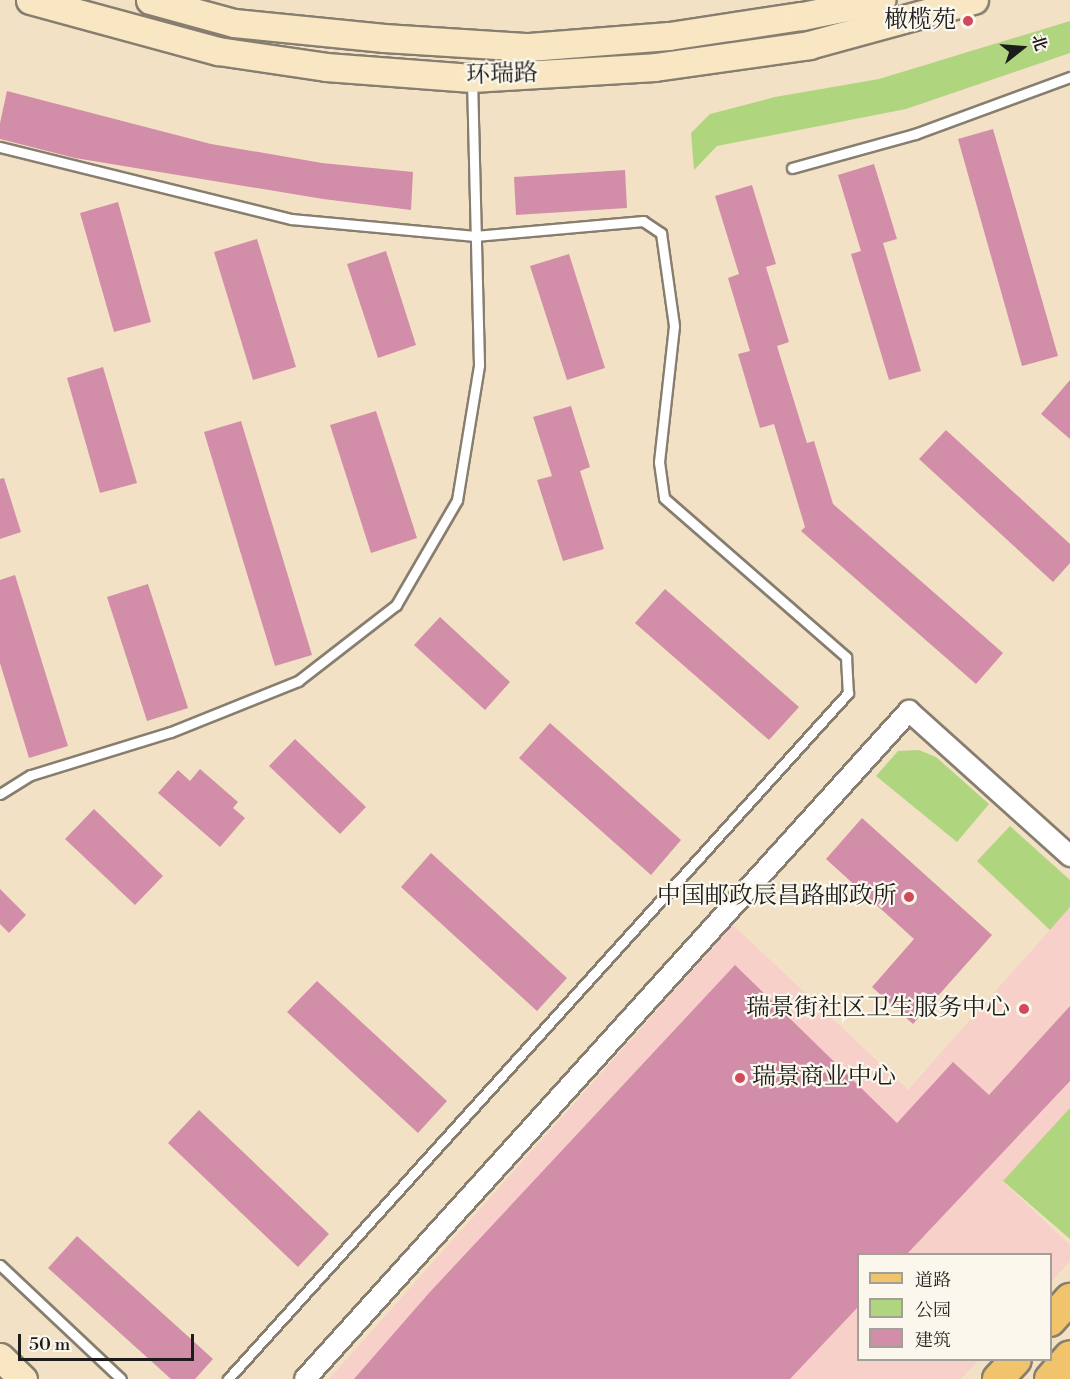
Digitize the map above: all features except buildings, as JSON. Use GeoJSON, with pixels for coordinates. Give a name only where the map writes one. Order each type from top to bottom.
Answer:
{"type":"FeatureCollection","features":[{"type":"Feature","properties":{"kind":"main road","name":"环瑞路"},"geometry":{"type":"LineString","coordinates":[[30,0],[218,51],[326,67],[472,78],[655,67],[809,45],[974,0]]}},
{"type":"Feature","properties":{"kind":"main road","name":"环瑞路"},"geometry":{"type":"LineString","coordinates":[[150,0],[234,23],[384,38],[529,47],[669,36],[802,16],[881,0]]}},
{"type":"Feature","properties":{"kind":"main road"},"geometry":{"type":"LineString","coordinates":[[1052,1319],[1070,1299]]}},
{"type":"Feature","properties":{"kind":"main road"},"geometry":{"type":"LineString","coordinates":[[1050,1379],[1070,1356]]}},
{"type":"Feature","properties":{"kind":"main road"},"geometry":{"type":"LineString","coordinates":[[0,1357],[22,1379]]}},
{"type":"Feature","properties":{"kind":"main road"},"geometry":{"type":"LineString","coordinates":[[998,1379],[1014,1361]]}},
{"type":"Feature","properties":{"kind":"street"},"geometry":{"type":"LineString","coordinates":[[305,1379],[909,711],[1070,856]]}},
{"type":"Feature","properties":{"kind":"lane"},"geometry":{"type":"LineString","coordinates":[[792,168],[915,134],[1070,77]]}},
{"type":"Feature","properties":{"kind":"lane"},"geometry":{"type":"LineString","coordinates":[[0,794],[31,775],[171,732],[298,681],[396,605],[457,500],[479,365],[472,78]]}},
{"type":"Feature","properties":{"kind":"lane"},"geometry":{"type":"LineString","coordinates":[[0,147],[291,219],[475,236],[643,221],[661,232],[674,326],[659,462],[664,498],[846,657],[848,693],[228,1379]]}},
{"type":"Feature","properties":{"kind":"lane"},"geometry":{"type":"LineString","coordinates":[[0,1265],[122,1379]]}},
{"type":"Feature","properties":{"kind":"shaded area","name":"瑞景商业中心"},"geometry":{"type":"Polygon","coordinates":[[[1070,907],[1070,1108],[1003,1182],[1070,1245],[1070,1261],[1052,1281],[1052,1253],[857,1253],[857,1361],[978,1361],[961,1379],[329,1379],[733,925],[908,1090],[1070,907]]]}},
{"type":"Feature","properties":{"kind":"green space"},"geometry":{"type":"Polygon","coordinates":[[[1070,21],[1070,53],[906,109],[717,146],[694,170],[691,133],[710,114],[775,97],[879,79],[1070,21]]]}},
{"type":"Feature","properties":{"kind":"green space"},"geometry":{"type":"Polygon","coordinates":[[[919,750],[936,757],[989,804],[957,842],[876,776],[898,751],[919,750]]]}},
{"type":"Feature","properties":{"kind":"green space"},"geometry":{"type":"Polygon","coordinates":[[[1010,826],[1070,880],[1070,907],[1050,930],[977,861],[1010,826]]]}},
{"type":"Feature","properties":{"kind":"green space"},"geometry":{"type":"Polygon","coordinates":[[[1070,1108],[1070,1239],[1003,1181],[1070,1108]]]}},
{"type":"Feature","properties":{"kind":"place","name":"橄榄苑"},"geometry":{"type":"Point","coordinates":[968,21]}},
{"type":"Feature","properties":{"kind":"place","name":"中国邮政辰昌路邮政所"},"geometry":{"type":"Point","coordinates":[909,897]}},
{"type":"Feature","properties":{"kind":"place","name":"瑞景街社区卫生服务中心"},"geometry":{"type":"Point","coordinates":[1024,1009]}},
{"type":"Feature","properties":{"kind":"place","name":"瑞景商业中心"},"geometry":{"type":"Point","coordinates":[740,1078]}}]}
